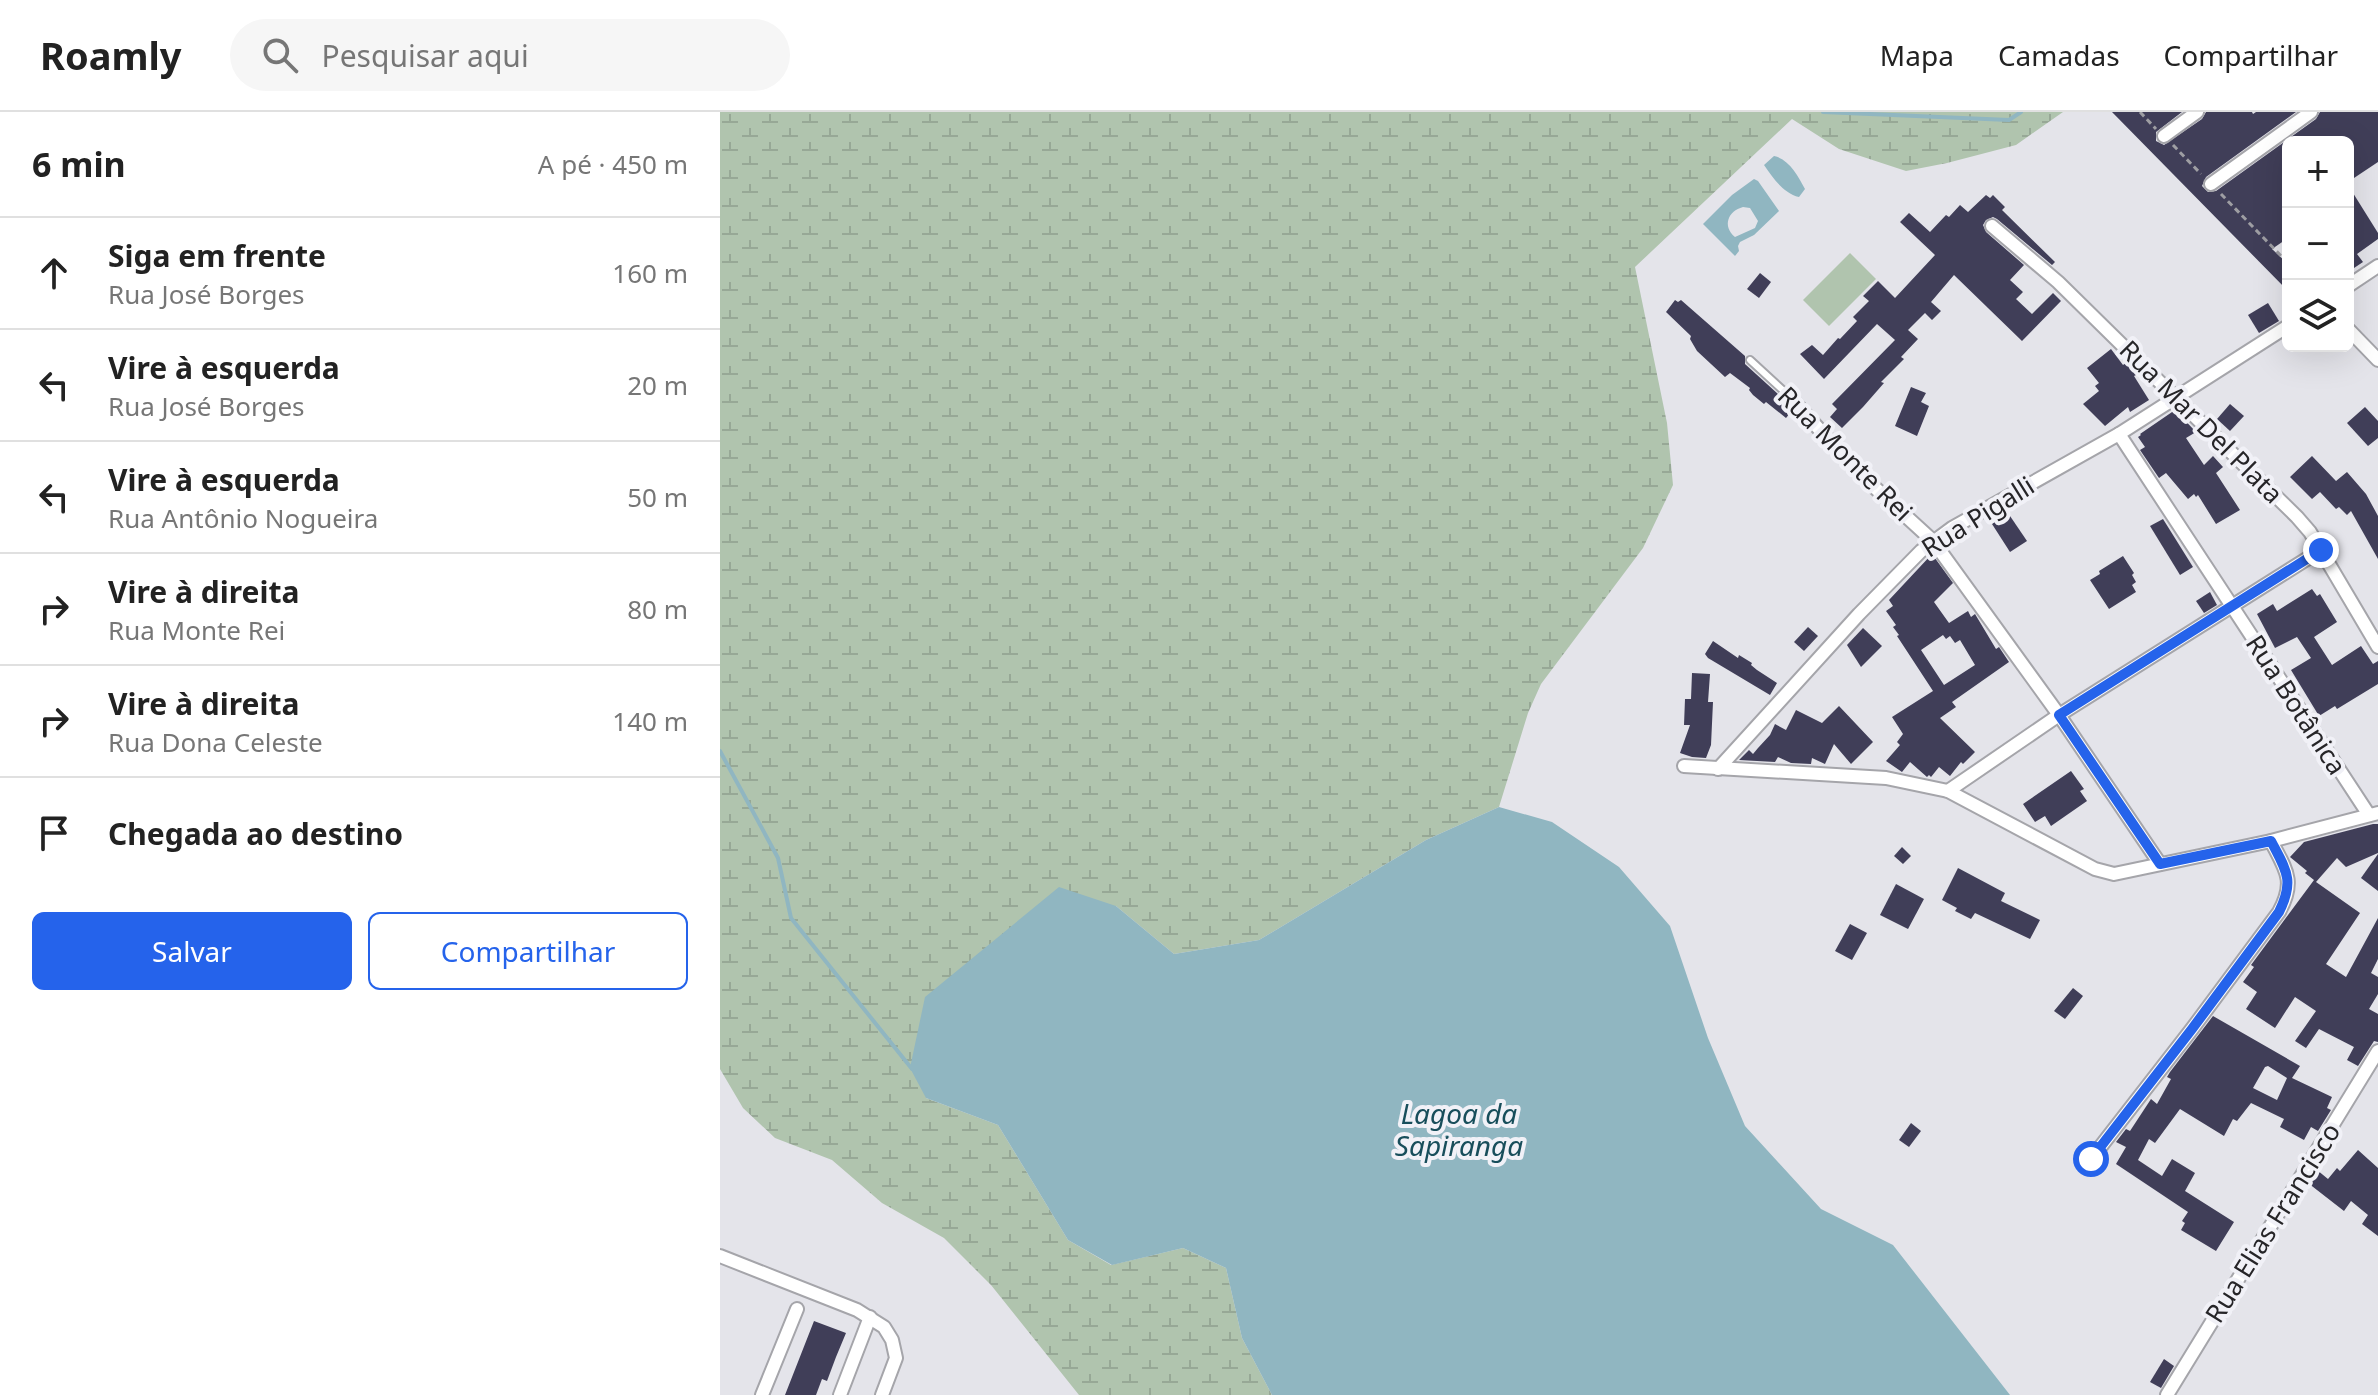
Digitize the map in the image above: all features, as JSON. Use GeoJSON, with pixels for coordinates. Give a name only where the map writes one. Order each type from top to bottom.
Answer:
{"type":"FeatureCollection","features":[{"type":"Feature","properties":{"kind":"street"},"geometry":{"type":"LineString","coordinates":[[2164,136],[2197,112]]}},
{"type":"Feature","properties":{"kind":"street"},"geometry":{"type":"LineString","coordinates":[[2211,184],[2311,112]]}},
{"type":"Feature","properties":{"kind":"street","name":"Rua Mar Del Plata"},"geometry":{"type":"LineString","coordinates":[[1992,226],[2058,282],[2297,517],[2321,550],[2378,647]]}},
{"type":"Feature","properties":{"kind":"street"},"geometry":{"type":"LineString","coordinates":[[2354,282],[2378,266]]}},
{"type":"Feature","properties":{"kind":"street","name":"Rua Pigalli"},"geometry":{"type":"LineString","coordinates":[[1718,769],[1859,614],[1933,541],[2119,434],[2282,330]]}},
{"type":"Feature","properties":{"kind":"street"},"geometry":{"type":"LineString","coordinates":[[2354,335],[2378,360]]}},
{"type":"Feature","properties":{"kind":"street","name":"Rua Monte Rei"},"geometry":{"type":"LineString","coordinates":[[1787,394],[1861,475],[1933,541],[2059,715],[2160,864]]}},
{"type":"Feature","properties":{"kind":"street","name":"Rua Botânica"},"geometry":{"type":"LineString","coordinates":[[2119,434],[2373,814]]}},
{"type":"Feature","properties":{"kind":"street"},"geometry":{"type":"LineString","coordinates":[[1948,791],[2059,715],[2321,550]]}},
{"type":"Feature","properties":{"kind":"street"},"geometry":{"type":"LineString","coordinates":[[1684,766],[1886,778],[1948,791],[2106,873],[2127,872],[2271,841],[2373,814]]}},
{"type":"Feature","properties":{"kind":"street"},"geometry":{"type":"LineString","coordinates":[[2091,1159],[2279,912],[2287,894],[2288,874],[2271,841]]}},
{"type":"Feature","properties":{"kind":"street","name":"Rua Elias Francisco"},"geometry":{"type":"LineString","coordinates":[[2167,1395],[2378,1051]]}},
{"type":"Feature","properties":{"kind":"street"},"geometry":{"type":"LineString","coordinates":[[720,1256],[870,1317],[884,1327],[890,1335],[896,1358],[882,1395]]}},
{"type":"Feature","properties":{"kind":"street"},"geometry":{"type":"LineString","coordinates":[[762,1395],[797,1309]]}},
{"type":"Feature","properties":{"kind":"street"},"geometry":{"type":"LineString","coordinates":[[840,1395],[870,1317]]}},
{"type":"Feature","properties":{"kind":"lane","name":"Rua Monte Rei"},"geometry":{"type":"LineString","coordinates":[[1750,360],[1787,394]]}},
{"type":"Feature","properties":{"kind":"green space"},"geometry":{"type":"Polygon","coordinates":[[[720,112],[2063,112],[2016,145],[1906,171],[1839,149],[1792,119],[1635,267],[1667,423],[1673,485],[1643,548],[1541,684],[1528,713],[1499,807],[1426,840],[1259,940],[1174,954],[1116,906],[926,1098],[998,1125],[1068,1240],[1111,1265],[1183,1248],[1226,1268],[1242,1338],[1272,1395],[1079,1395],[991,1285],[944,1238],[882,1203],[832,1160],[775,1138],[743,1108],[720,1069],[720,112]]]}},
{"type":"Feature","properties":{"kind":"green space"},"geometry":{"type":"Polygon","coordinates":[[[1850,253],[1876,279],[1829,326],[1803,300],[1850,253]]]}},
{"type":"Feature","properties":{"kind":"water"},"geometry":{"type":"Polygon","coordinates":[[[1774,156],[1789,164],[1799,179],[1805,189],[1799,197],[1783,189],[1764,165],[1774,156]]]}},
{"type":"Feature","properties":{"kind":"water"},"geometry":{"type":"Polygon","coordinates":[[[1754,179],[1779,211],[1754,235],[1740,242],[1735,256],[1703,224],[1732,195],[1754,179]],[[1743,207],[1730,215],[1728,224],[1735,237],[1755,228],[1758,221],[1750,208],[1743,207]]]}},
{"type":"Feature","properties":{"kind":"water","name":"Lagoa da Sapiranga"},"geometry":{"type":"Polygon","coordinates":[[[1499,807],[1552,822],[1619,867],[1670,926],[1708,1038],[1745,1126],[1821,1209],[1893,1245],[2010,1395],[1272,1395],[1242,1338],[1226,1268],[1183,1248],[1112,1265],[1068,1240],[998,1125],[926,1098],[910,1068],[925,997],[1059,887],[1116,906],[1174,954],[1259,940],[1426,840],[1499,807]]]}},
{"type":"Feature","properties":{"kind":"building"},"geometry":{"type":"Polygon","coordinates":[[[2112,112],[2182,112],[2156,132],[2156,141],[2164,145],[2202,119],[2206,112],[2296,112],[2206,177],[2202,186],[2208,192],[2216,191],[2282,143],[2282,242],[2272,249],[2282,258],[2282,285],[2112,112]]]}},
{"type":"Feature","properties":{"kind":"building"},"geometry":{"type":"Polygon","coordinates":[[[2320,112],[2378,112],[2378,162],[2354,178],[2354,136],[2292,136],[2316,119],[2320,112]]]}},
{"type":"Feature","properties":{"kind":"building"},"geometry":{"type":"Polygon","coordinates":[[[1986,195],[1990,198],[1993,195],[2005,207],[2002,210],[2055,262],[2052,265],[1997,219],[1986,220],[1983,225],[1986,232],[2024,265],[2010,280],[2023,292],[2016,299],[2032,314],[2053,293],[2061,301],[2022,341],[1954,275],[1931,302],[1941,311],[1932,320],[1925,313],[1908,330],[1918,339],[1901,357],[1904,359],[1881,382],[1884,383],[1842,428],[1830,417],[1837,409],[1832,404],[1895,340],[1877,324],[1824,379],[1800,354],[1812,345],[1823,355],[1857,321],[1853,317],[1869,301],[1863,296],[1878,281],[1895,298],[1935,255],[1900,222],[1909,213],[1930,232],[1960,205],[1968,212],[1986,195]]]}},
{"type":"Feature","properties":{"kind":"building"},"geometry":{"type":"Polygon","coordinates":[[[2354,195],[2378,233],[2378,239],[2357,254],[2363,262],[2354,268],[2354,195]]]}},
{"type":"Feature","properties":{"kind":"building"},"geometry":{"type":"Polygon","coordinates":[[[1760,273],[1771,282],[1759,298],[1747,289],[1760,273]]]}},
{"type":"Feature","properties":{"kind":"building"},"geometry":{"type":"Polygon","coordinates":[[[1675,300],[1681,300],[1745,356],[1745,364],[1778,394],[1791,412],[1786,418],[1766,402],[1764,404],[1730,373],[1725,377],[1697,351],[1691,336],[1666,312],[1675,300]]]}},
{"type":"Feature","properties":{"kind":"building"},"geometry":{"type":"Polygon","coordinates":[[[2268,303],[2279,321],[2259,333],[2248,315],[2268,303]]]}},
{"type":"Feature","properties":{"kind":"building"},"geometry":{"type":"Polygon","coordinates":[[[2111,349],[2123,365],[2127,362],[2138,374],[2134,376],[2149,400],[2130,412],[2128,407],[2105,426],[2083,404],[2099,391],[2095,386],[2099,383],[2087,368],[2111,349]]]}},
{"type":"Feature","properties":{"kind":"building"},"geometry":{"type":"Polygon","coordinates":[[[1911,387],[1926,393],[1921,402],[1929,406],[1917,436],[1895,426],[1911,387]]]}},
{"type":"Feature","properties":{"kind":"building"},"geometry":{"type":"Polygon","coordinates":[[[2230,404],[2244,416],[2230,431],[2217,419],[2230,404]]]}},
{"type":"Feature","properties":{"kind":"building"},"geometry":{"type":"Polygon","coordinates":[[[2365,407],[2378,421],[2378,438],[2368,446],[2347,423],[2365,407]]]}},
{"type":"Feature","properties":{"kind":"building"},"geometry":{"type":"Polygon","coordinates":[[[2175,410],[2196,432],[2186,438],[2204,465],[2213,456],[2223,467],[2216,473],[2240,510],[2216,524],[2198,495],[2196,497],[2194,494],[2188,499],[2166,473],[2159,478],[2140,450],[2145,447],[2138,437],[2140,434],[2175,410]]]}},
{"type":"Feature","properties":{"kind":"building"},"geometry":{"type":"Polygon","coordinates":[[[2312,456],[2336,481],[2347,472],[2366,494],[2378,516],[2378,559],[2351,511],[2347,515],[2339,507],[2336,509],[2320,492],[2312,499],[2290,477],[2312,456]]]}},
{"type":"Feature","properties":{"kind":"building"},"geometry":{"type":"Polygon","coordinates":[[[2008,513],[2027,541],[2010,552],[1992,524],[2008,513]]]}},
{"type":"Feature","properties":{"kind":"building"},"geometry":{"type":"Polygon","coordinates":[[[2163,519],[2193,567],[2180,575],[2150,526],[2163,519]]]}},
{"type":"Feature","properties":{"kind":"building"},"geometry":{"type":"Polygon","coordinates":[[[1932,554],[1953,583],[1934,602],[1949,623],[1968,611],[1971,617],[1975,614],[1996,649],[1999,647],[2009,662],[1952,702],[1956,707],[1940,718],[1975,752],[1963,764],[1961,762],[1950,776],[1939,767],[1931,777],[1927,777],[1910,762],[1902,772],[1886,761],[1900,745],[1897,742],[1903,734],[1892,717],[1933,691],[1897,636],[1893,627],[1896,625],[1886,611],[1893,606],[1889,600],[1932,554]],[[1943,635],[1921,650],[1944,685],[1975,665],[1960,640],[1955,643],[1950,636],[1946,639],[1943,635]]]}},
{"type":"Feature","properties":{"kind":"building"},"geometry":{"type":"Polygon","coordinates":[[[2123,556],[2134,573],[2136,582],[2132,585],[2136,592],[2109,609],[2090,580],[2123,556]]]}},
{"type":"Feature","properties":{"kind":"building"},"geometry":{"type":"Polygon","coordinates":[[[2312,589],[2317,596],[2320,594],[2337,622],[2314,637],[2332,665],[2361,646],[2373,664],[2378,661],[2378,684],[2337,709],[2335,706],[2319,716],[2291,670],[2311,658],[2297,637],[2275,648],[2257,614],[2273,604],[2277,611],[2312,589]]]}},
{"type":"Feature","properties":{"kind":"building"},"geometry":{"type":"Polygon","coordinates":[[[2210,592],[2217,605],[2204,613],[2196,601],[2210,592]]]}},
{"type":"Feature","properties":{"kind":"building"},"geometry":{"type":"Polygon","coordinates":[[[1808,627],[1818,636],[1804,651],[1794,642],[1808,627]]]}},
{"type":"Feature","properties":{"kind":"building"},"geometry":{"type":"Polygon","coordinates":[[[1863,628],[1882,646],[1861,667],[1847,645],[1863,628]]]}},
{"type":"Feature","properties":{"kind":"building"},"geometry":{"type":"Polygon","coordinates":[[[1713,641],[1738,658],[1739,655],[1752,663],[1777,683],[1770,695],[1708,658],[1705,654],[1713,641]]]}},
{"type":"Feature","properties":{"kind":"building"},"geometry":{"type":"Polygon","coordinates":[[[1692,673],[1710,674],[1708,702],[1713,702],[1711,745],[1706,758],[1680,753],[1690,725],[1684,725],[1685,699],[1691,699],[1692,673]]]}},
{"type":"Feature","properties":{"kind":"building"},"geometry":{"type":"Polygon","coordinates":[[[1839,706],[1873,742],[1851,764],[1834,744],[1825,764],[1812,758],[1811,764],[1791,763],[1778,757],[1775,762],[1739,760],[1749,750],[1753,754],[1770,735],[1775,724],[1786,730],[1796,710],[1822,723],[1839,706]]]}},
{"type":"Feature","properties":{"kind":"building"},"geometry":{"type":"Polygon","coordinates":[[[2071,771],[2084,789],[2080,791],[2087,801],[2051,826],[2045,816],[2035,822],[2023,804],[2071,771]]]}},
{"type":"Feature","properties":{"kind":"building"},"geometry":{"type":"Polygon","coordinates":[[[2378,824],[2378,853],[2346,867],[2337,858],[2316,882],[2360,913],[2326,964],[2346,977],[2378,918],[2378,959],[2371,973],[2378,977],[2378,994],[2369,1009],[2378,1014],[2378,1042],[2374,1041],[2358,1066],[2347,1060],[2354,1047],[2319,1029],[2306,1048],[2295,1041],[2316,1011],[2295,997],[2275,1028],[2246,1009],[2257,992],[2243,982],[2254,967],[2251,965],[2314,880],[2290,857],[2304,842],[2378,824]]]}},
{"type":"Feature","properties":{"kind":"building"},"geometry":{"type":"Polygon","coordinates":[[[1902,847],[1911,856],[1903,864],[1894,856],[1902,847]]]}},
{"type":"Feature","properties":{"kind":"building"},"geometry":{"type":"Polygon","coordinates":[[[2378,854],[2378,891],[2361,878],[2378,854]]]}},
{"type":"Feature","properties":{"kind":"building"},"geometry":{"type":"Polygon","coordinates":[[[1958,868],[2005,893],[2001,901],[2040,920],[2030,939],[1975,913],[1971,919],[1942,900],[1958,868]]]}},
{"type":"Feature","properties":{"kind":"building"},"geometry":{"type":"Polygon","coordinates":[[[1896,884],[1924,899],[1908,929],[1880,915],[1896,884]]]}},
{"type":"Feature","properties":{"kind":"building"},"geometry":{"type":"Polygon","coordinates":[[[1850,924],[1867,933],[1852,960],[1835,951],[1850,924]]]}},
{"type":"Feature","properties":{"kind":"building"},"geometry":{"type":"Polygon","coordinates":[[[2073,988],[2083,996],[2065,1019],[2054,1011],[2073,988]]]}},
{"type":"Feature","properties":{"kind":"building"},"geometry":{"type":"Polygon","coordinates":[[[2213,1016],[2300,1066],[2292,1078],[2332,1097],[2327,1108],[2331,1110],[2318,1131],[2311,1127],[2304,1140],[2280,1127],[2284,1119],[2251,1103],[2237,1121],[2233,1119],[2224,1136],[2180,1109],[2155,1143],[2149,1139],[2138,1160],[2162,1176],[2172,1159],[2195,1173],[2185,1191],[2234,1222],[2216,1251],[2181,1230],[2188,1212],[2116,1164],[2126,1147],[2116,1142],[2126,1129],[2130,1131],[2151,1099],[2157,1104],[2171,1079],[2167,1077],[2213,1016]],[[2268,1066],[2253,1088],[2277,1100],[2287,1078],[2268,1066]]]}},
{"type":"Feature","properties":{"kind":"building"},"geometry":{"type":"Polygon","coordinates":[[[1911,1123],[1921,1131],[1909,1147],[1899,1140],[1911,1123]]]}},
{"type":"Feature","properties":{"kind":"building"},"geometry":{"type":"Polygon","coordinates":[[[2358,1150],[2378,1168],[2378,1236],[2362,1224],[2368,1215],[2351,1201],[2344,1211],[2308,1183],[2317,1170],[2328,1179],[2337,1168],[2340,1171],[2358,1150]]]}},
{"type":"Feature","properties":{"kind":"building"},"geometry":{"type":"Polygon","coordinates":[[[814,1321],[846,1333],[827,1381],[822,1379],[816,1395],[785,1395],[814,1321]]]}},
{"type":"Feature","properties":{"kind":"building"},"geometry":{"type":"Polygon","coordinates":[[[2164,1359],[2174,1366],[2161,1388],[2150,1382],[2164,1359]]]}},
{"type":"Feature","properties":{"kind":"waterway"},"geometry":{"type":"LineString","coordinates":[[1823,112],[2009,120],[2021,112]]}},
{"type":"Feature","properties":{"kind":"waterway"},"geometry":{"type":"LineString","coordinates":[[720,751],[778,858],[791,918],[912,1069]]}},
{"type":"Feature","properties":{"kind":"route"},"geometry":{"type":"LineString","coordinates":[[2091,1159],[2279,912],[2289,882],[2271,841],[2160,864],[2059,715],[2321,550]]}}]}
